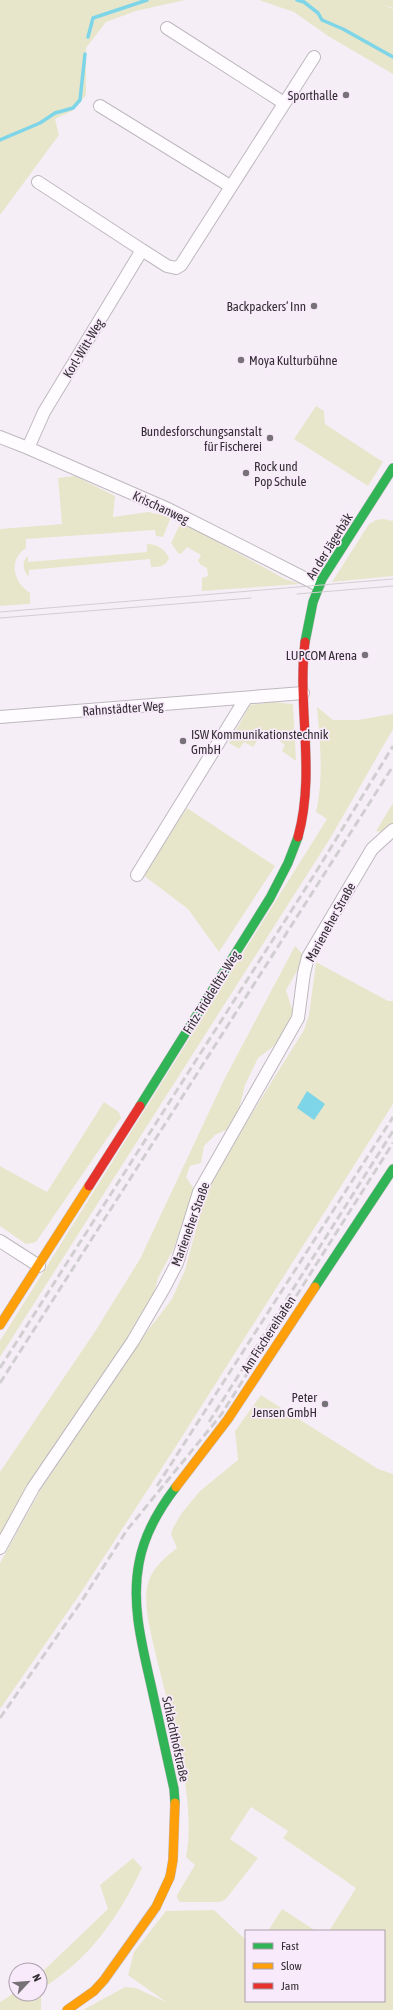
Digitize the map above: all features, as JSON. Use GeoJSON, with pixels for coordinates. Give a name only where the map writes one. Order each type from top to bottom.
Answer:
{"type":"FeatureCollection","features":[{"type":"Feature","properties":{"kind":"street"},"geometry":{"type":"LineString","coordinates":[[167,28],[284,103]]}},
{"type":"Feature","properties":{"kind":"street"},"geometry":{"type":"LineString","coordinates":[[38,182],[167,266],[176,268],[181,265],[230,186],[314,57]]}},
{"type":"Feature","properties":{"kind":"street"},"geometry":{"type":"LineString","coordinates":[[100,106],[230,186]]}},
{"type":"Feature","properties":{"kind":"street","name":"Korl-Witt-Weg"},"geometry":{"type":"LineString","coordinates":[[28,448],[44,412],[142,250]]}},
{"type":"Feature","properties":{"kind":"street","name":"Krischanweg"},"geometry":{"type":"LineString","coordinates":[[0,437],[173,512],[318,585]]}},
{"type":"Feature","properties":{"kind":"street","name":"An der Jägerbäk"},"geometry":{"type":"LineString","coordinates":[[302,693],[304,646],[313,601],[318,585],[393,468]]}},
{"type":"Feature","properties":{"kind":"street","name":"Rahnstädter Weg"},"geometry":{"type":"LineString","coordinates":[[0,717],[302,693]]}},
{"type":"Feature","properties":{"kind":"street","name":"Fritz-Triddelfitz-Weg"},"geometry":{"type":"LineString","coordinates":[[0,1325],[39,1266],[279,883],[289,862],[301,827],[306,799],[307,752],[302,693]]}},
{"type":"Feature","properties":{"kind":"street"},"geometry":{"type":"LineString","coordinates":[[137,875],[246,698]]}},
{"type":"Feature","properties":{"kind":"street","name":"Marieneher Straße"},"geometry":{"type":"LineString","coordinates":[[0,1548],[33,1488],[134,1341],[164,1288],[177,1263],[199,1192],[298,1018],[304,973],[308,957],[372,849],[393,830]]}},
{"type":"Feature","properties":{"kind":"street","name":"Am Fischereihafen"},"geometry":{"type":"LineString","coordinates":[[159,1510],[227,1420],[393,1169]]}},
{"type":"Feature","properties":{"kind":"street"},"geometry":{"type":"LineString","coordinates":[[0,1241],[39,1266]]}},
{"type":"Feature","properties":{"kind":"street","name":"Schlachthofstraße"},"geometry":{"type":"LineString","coordinates":[[68,2010],[94,1991],[116,1963],[156,1907],[170,1877],[173,1860],[176,1809],[174,1789],[139,1631],[136,1611],[137,1581],[144,1543],[159,1510]]}},
{"type":"Feature","properties":{"kind":"green space"},"geometry":{"type":"Polygon","coordinates":[[[0,0],[185,0],[136,11],[106,22],[86,48],[86,95],[72,111],[55,119],[59,135],[0,215],[0,0]]]}},
{"type":"Feature","properties":{"kind":"green space"},"geometry":{"type":"Polygon","coordinates":[[[259,0],[393,0],[393,8],[382,4],[393,9],[393,74],[328,36],[294,12],[259,0]]]}},
{"type":"Feature","properties":{"kind":"green space"},"geometry":{"type":"Polygon","coordinates":[[[316,406],[324,411],[325,424],[383,462],[368,486],[294,439],[316,406]]]}},
{"type":"Feature","properties":{"kind":"green space"},"geometry":{"type":"Polygon","coordinates":[[[75,476],[115,496],[113,517],[148,512],[171,517],[163,537],[156,536],[155,530],[26,539],[26,548],[20,553],[17,559],[15,571],[20,583],[30,593],[30,604],[0,606],[0,529],[62,524],[58,478],[75,476]]]}},
{"type":"Feature","properties":{"kind":"green space"},"geometry":{"type":"Polygon","coordinates":[[[383,519],[393,521],[393,576],[332,582],[369,524],[376,520],[383,519]]]}},
{"type":"Feature","properties":{"kind":"green space"},"geometry":{"type":"Polygon","coordinates":[[[181,522],[285,579],[300,584],[202,591],[202,578],[208,576],[207,568],[201,565],[198,561],[201,555],[187,547],[181,554],[178,553],[171,543],[181,522]]]}},
{"type":"Feature","properties":{"kind":"green space"},"geometry":{"type":"Polygon","coordinates":[[[147,544],[157,546],[165,552],[169,558],[164,565],[160,567],[151,567],[150,559],[29,570],[29,577],[25,572],[24,561],[28,556],[28,562],[147,552],[147,544]]]}},
{"type":"Feature","properties":{"kind":"green space"},"geometry":{"type":"Polygon","coordinates":[[[274,702],[293,704],[296,761],[282,751],[285,745],[264,730],[253,747],[244,742],[239,749],[229,743],[250,705],[274,702]]]}},
{"type":"Feature","properties":{"kind":"green space"},"geometry":{"type":"Polygon","coordinates":[[[317,707],[333,720],[358,720],[393,713],[393,729],[331,837],[0,1357],[0,1341],[327,819],[316,812],[321,773],[317,707]]]}},
{"type":"Feature","properties":{"kind":"green space"},"geometry":{"type":"Polygon","coordinates":[[[393,803],[393,824],[382,832],[376,831],[393,803]]]}},
{"type":"Feature","properties":{"kind":"green space"},"geometry":{"type":"Polygon","coordinates":[[[187,808],[275,866],[219,952],[188,909],[143,875],[187,808]]]}},
{"type":"Feature","properties":{"kind":"green space"},"geometry":{"type":"Polygon","coordinates":[[[295,946],[305,957],[286,990],[293,1012],[279,1042],[258,1058],[245,1085],[237,1117],[232,1127],[215,1135],[204,1146],[201,1163],[190,1166],[186,1177],[194,1189],[174,1248],[158,1278],[153,1297],[131,1336],[0,1540],[0,1472],[96,1330],[140,1259],[224,1080],[295,946]]]}},
{"type":"Feature","properties":{"kind":"green space"},"geometry":{"type":"Polygon","coordinates":[[[316,962],[388,1001],[393,1001],[393,1104],[180,1440],[80,1594],[0,1709],[0,1563],[41,1489],[136,1346],[172,1299],[185,1270],[205,1196],[224,1158],[304,1030],[309,1015],[316,962]]]}},
{"type":"Feature","properties":{"kind":"green space"},"geometry":{"type":"Polygon","coordinates":[[[104,1102],[119,1112],[121,1118],[36,1242],[26,1244],[0,1226],[0,1166],[47,1192],[104,1102]]]}},
{"type":"Feature","properties":{"kind":"green space"},"geometry":{"type":"Polygon","coordinates":[[[261,1395],[378,1469],[393,1474],[393,2010],[83,2010],[125,1987],[136,1988],[166,2002],[128,1975],[134,1952],[166,1911],[214,1910],[245,1939],[245,2002],[385,2002],[385,1930],[330,1930],[356,1888],[283,1838],[288,1831],[251,1807],[230,1839],[258,1858],[226,1899],[220,1902],[180,1902],[177,1898],[177,1895],[195,1865],[186,1857],[188,1810],[185,1784],[181,1758],[149,1624],[146,1596],[147,1588],[154,1570],[177,1548],[171,1534],[181,1514],[200,1491],[238,1460],[235,1431],[261,1395]]]}},
{"type":"Feature","properties":{"kind":"green space"},"geometry":{"type":"Polygon","coordinates":[[[133,1858],[142,1868],[112,1921],[88,1951],[74,1965],[48,1984],[48,1966],[108,1909],[100,1885],[133,1858]]]}},
{"type":"Feature","properties":{"kind":"green space"},"geometry":{"type":"Polygon","coordinates":[[[282,1909],[314,1930],[269,1930],[282,1909]]]}},
{"type":"Feature","properties":{"kind":"green space"},"geometry":{"type":"Polygon","coordinates":[[[8,1997],[8,2002],[41,2002],[41,2010],[0,2010],[0,2002],[8,1997]]]}},
{"type":"Feature","properties":{"kind":"water"},"geometry":{"type":"Polygon","coordinates":[[[307,1091],[325,1104],[314,1120],[297,1108],[307,1091]]]}},
{"type":"Feature","properties":{"kind":"waterway"},"geometry":{"type":"LineString","coordinates":[[88,37],[93,18],[147,0]]}},
{"type":"Feature","properties":{"kind":"waterway"},"geometry":{"type":"LineString","coordinates":[[297,0],[304,2],[318,13],[322,20],[343,29],[393,57]]}},
{"type":"Feature","properties":{"kind":"waterway"},"geometry":{"type":"LineString","coordinates":[[0,140],[40,123],[55,113],[73,108],[80,100],[85,54]]}},
{"type":"Feature","properties":{"kind":"tram line"},"geometry":{"type":"LineString","coordinates":[[0,612],[393,579]]}},
{"type":"Feature","properties":{"kind":"tram line"},"geometry":{"type":"LineString","coordinates":[[297,594],[393,586]]}},
{"type":"Feature","properties":{"kind":"tram line"},"geometry":{"type":"LineString","coordinates":[[0,618],[251,598]]}},
{"type":"Feature","properties":{"kind":"railway"},"geometry":{"type":"LineString","coordinates":[[0,1368],[316,872],[393,746]]}},
{"type":"Feature","properties":{"kind":"railway"},"geometry":{"type":"LineString","coordinates":[[0,1383],[393,766]]}},
{"type":"Feature","properties":{"kind":"railway"},"geometry":{"type":"LineString","coordinates":[[157,1486],[393,1117]]}},
{"type":"Feature","properties":{"kind":"railway"},"geometry":{"type":"LineString","coordinates":[[209,1422],[393,1131]]}},
{"type":"Feature","properties":{"kind":"railway"},"geometry":{"type":"LineString","coordinates":[[0,1718],[81,1602],[127,1530],[221,1415],[393,1143]]}},
{"type":"Feature","properties":{"kind":"traffic: fast"},"geometry":{"type":"LineString","coordinates":[[305,642],[313,602],[322,579],[393,468]]}},
{"type":"Feature","properties":{"kind":"traffic: fast"},"geometry":{"type":"LineString","coordinates":[[140,1106],[270,898],[288,863],[298,837]]}},
{"type":"Feature","properties":{"kind":"traffic: fast"},"geometry":{"type":"LineString","coordinates":[[315,1287],[393,1169]]}},
{"type":"Feature","properties":{"kind":"traffic: fast"},"geometry":{"type":"LineString","coordinates":[[175,1803],[174,1789],[141,1640],[136,1594],[139,1563],[144,1542],[158,1513],[176,1487]]}},
{"type":"Feature","properties":{"kind":"traffic: slow"},"geometry":{"type":"LineString","coordinates":[[0,1325],[89,1186]]}},
{"type":"Feature","properties":{"kind":"traffic: slow"},"geometry":{"type":"LineString","coordinates":[[176,1487],[228,1419],[315,1287]]}},
{"type":"Feature","properties":{"kind":"traffic: slow"},"geometry":{"type":"LineString","coordinates":[[67,2010],[94,1991],[104,1980],[156,1907],[170,1877],[173,1860],[175,1803]]}},
{"type":"Feature","properties":{"kind":"traffic: jam"},"geometry":{"type":"LineString","coordinates":[[298,837],[306,788],[303,691],[305,642]]}},
{"type":"Feature","properties":{"kind":"traffic: jam"},"geometry":{"type":"LineString","coordinates":[[89,1186],[140,1106]]}},
{"type":"Feature","properties":{"kind":"place","name":"Sporthalle"},"geometry":{"type":"Point","coordinates":[346,95]}},
{"type":"Feature","properties":{"kind":"place","name":"Backpackers‘ Inn"},"geometry":{"type":"Point","coordinates":[314,306]}},
{"type":"Feature","properties":{"kind":"place","name":"Moya Kulturbühne"},"geometry":{"type":"Point","coordinates":[241,360]}},
{"type":"Feature","properties":{"kind":"place","name":"Bundesforschungsanstalt für Fischerei"},"geometry":{"type":"Point","coordinates":[270,438]}},
{"type":"Feature","properties":{"kind":"place","name":"Rock und Pop Schule"},"geometry":{"type":"Point","coordinates":[246,473]}},
{"type":"Feature","properties":{"kind":"place","name":"LUPCOM Arena"},"geometry":{"type":"Point","coordinates":[365,655]}},
{"type":"Feature","properties":{"kind":"place","name":"ISW Kommunikationstechnik GmbH"},"geometry":{"type":"Point","coordinates":[183,741]}},
{"type":"Feature","properties":{"kind":"place","name":"Peter Jensen GmbH"},"geometry":{"type":"Point","coordinates":[325,1404]}}]}
